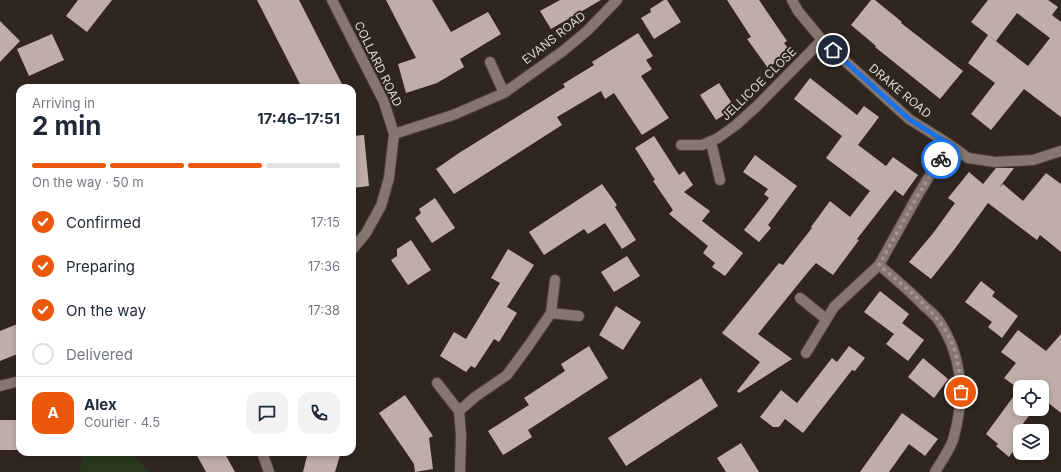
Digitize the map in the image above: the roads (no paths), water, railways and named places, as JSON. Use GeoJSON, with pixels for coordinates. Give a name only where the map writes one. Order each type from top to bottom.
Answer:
{"type":"FeatureCollection","features":[{"type":"Feature","properties":{"kind":"street","name":"COLLARD ROAD"},"geometry":{"type":"LineString","coordinates":[[332,0],[384,102],[394,134],[389,178],[381,206],[366,233],[356,245]]}},
{"type":"Feature","properties":{"kind":"street","name":"EVANS ROAD"},"geometry":{"type":"LineString","coordinates":[[394,134],[453,115],[504,94],[569,46],[587,31],[617,0]]}},
{"type":"Feature","properties":{"kind":"street","name":"DRAKE ROAD"},"geometry":{"type":"LineString","coordinates":[[792,0],[798,11],[822,40],[909,119],[949,144],[968,158],[995,162],[1032,160],[1061,151]]}},
{"type":"Feature","properties":{"kind":"street","name":"JELLICOE CLOSE"},"geometry":{"type":"LineString","coordinates":[[681,144],[702,145],[711,142],[736,126],[822,40]]}},
{"type":"Feature","properties":{"kind":"street"},"geometry":{"type":"LineString","coordinates":[[490,62],[504,94]]}},
{"type":"Feature","properties":{"kind":"street"},"geometry":{"type":"LineString","coordinates":[[711,142],[720,180]]}},
{"type":"Feature","properties":{"kind":"street"},"geometry":{"type":"LineString","coordinates":[[806,353],[834,307],[879,265],[919,193],[949,144]]}},
{"type":"Feature","properties":{"kind":"street"},"geometry":{"type":"LineString","coordinates":[[879,265],[911,292],[938,320],[951,340],[959,367],[961,392],[953,441],[935,472]]}},
{"type":"Feature","properties":{"kind":"street"},"geometry":{"type":"LineString","coordinates":[[459,411],[474,397],[507,375],[551,313],[555,280]]}},
{"type":"Feature","properties":{"kind":"street"},"geometry":{"type":"LineString","coordinates":[[800,298],[826,319]]}},
{"type":"Feature","properties":{"kind":"street"},"geometry":{"type":"LineString","coordinates":[[551,313],[579,316]]}},
{"type":"Feature","properties":{"kind":"street"},"geometry":{"type":"LineString","coordinates":[[0,386],[16,382]]}},
{"type":"Feature","properties":{"kind":"street"},"geometry":{"type":"LineString","coordinates":[[437,383],[459,411],[461,435],[460,472]]}},
{"type":"Feature","properties":{"kind":"street"},"geometry":{"type":"LineString","coordinates":[[263,456],[269,472]]}}]}
